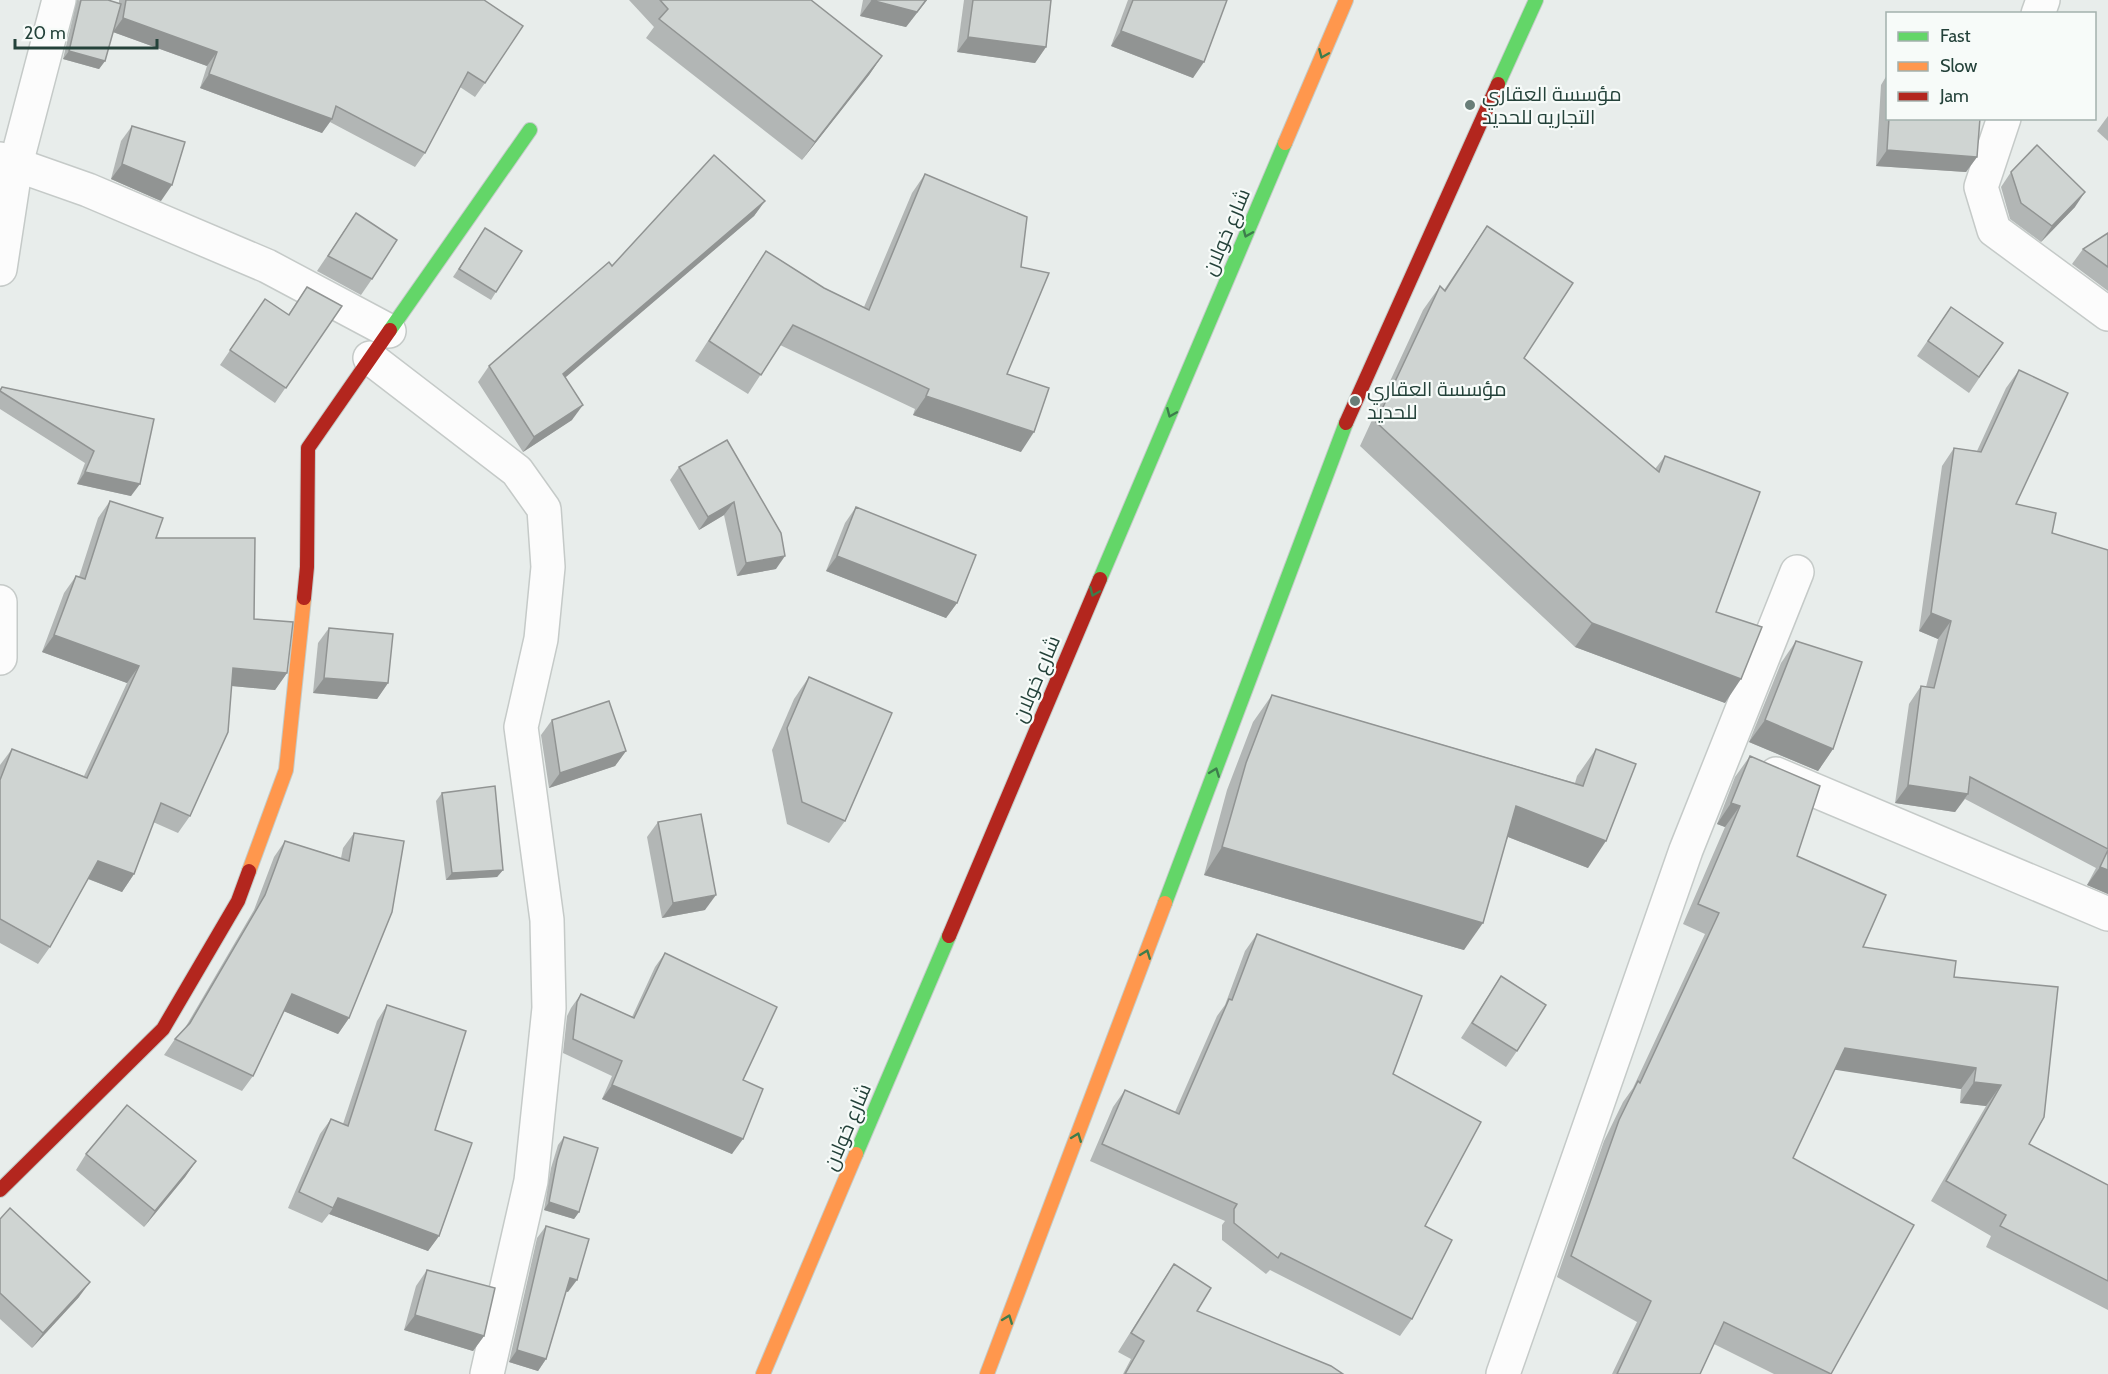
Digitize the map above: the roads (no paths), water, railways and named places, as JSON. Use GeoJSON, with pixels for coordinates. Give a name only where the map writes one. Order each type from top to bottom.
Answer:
{"type":"FeatureCollection","features":[{"type":"Feature","properties":{"kind":"main road","name":"شارع خولان"},"geometry":{"type":"LineString","coordinates":[[763,1374],[1346,0]]}},
{"type":"Feature","properties":{"kind":"main road"},"geometry":{"type":"LineString","coordinates":[[987,1374],[1354,402],[1536,0]]}},
{"type":"Feature","properties":{"kind":"main road"},"geometry":{"type":"LineString","coordinates":[[0,1190],[163,1029],[238,901],[286,770],[307,567],[308,448],[530,130]]}},
{"type":"Feature","properties":{"kind":"street"},"geometry":{"type":"LineString","coordinates":[[0,269],[8,162],[59,0]]}},
{"type":"Feature","properties":{"kind":"street"},"geometry":{"type":"LineString","coordinates":[[2003,120],[1981,187],[1994,230],[2108,314]]}},
{"type":"Feature","properties":{"kind":"street"},"geometry":{"type":"LineString","coordinates":[[8,162],[88,190],[267,266],[389,331]]}},
{"type":"Feature","properties":{"kind":"street"},"geometry":{"type":"LineString","coordinates":[[370,358],[517,471],[544,508],[548,567],[541,639],[521,727],[547,920],[549,1008],[531,1181],[487,1374]]}},
{"type":"Feature","properties":{"kind":"street"},"geometry":{"type":"LineString","coordinates":[[1503,1374],[1686,850],[1797,572]]}},
{"type":"Feature","properties":{"kind":"street"},"geometry":{"type":"LineString","coordinates":[[0,602],[0,658]]}},
{"type":"Feature","properties":{"kind":"street"},"geometry":{"type":"LineString","coordinates":[[1725,752],[2108,914]]}},
{"type":"Feature","properties":{"kind":"place","name":"مؤسسة العقاري التجاريه للحديد"},"geometry":{"type":"Point","coordinates":[1470,105]}},
{"type":"Feature","properties":{"kind":"place","name":"مؤسسة العقاري للحديد"},"geometry":{"type":"Point","coordinates":[1355,401]}}]}
